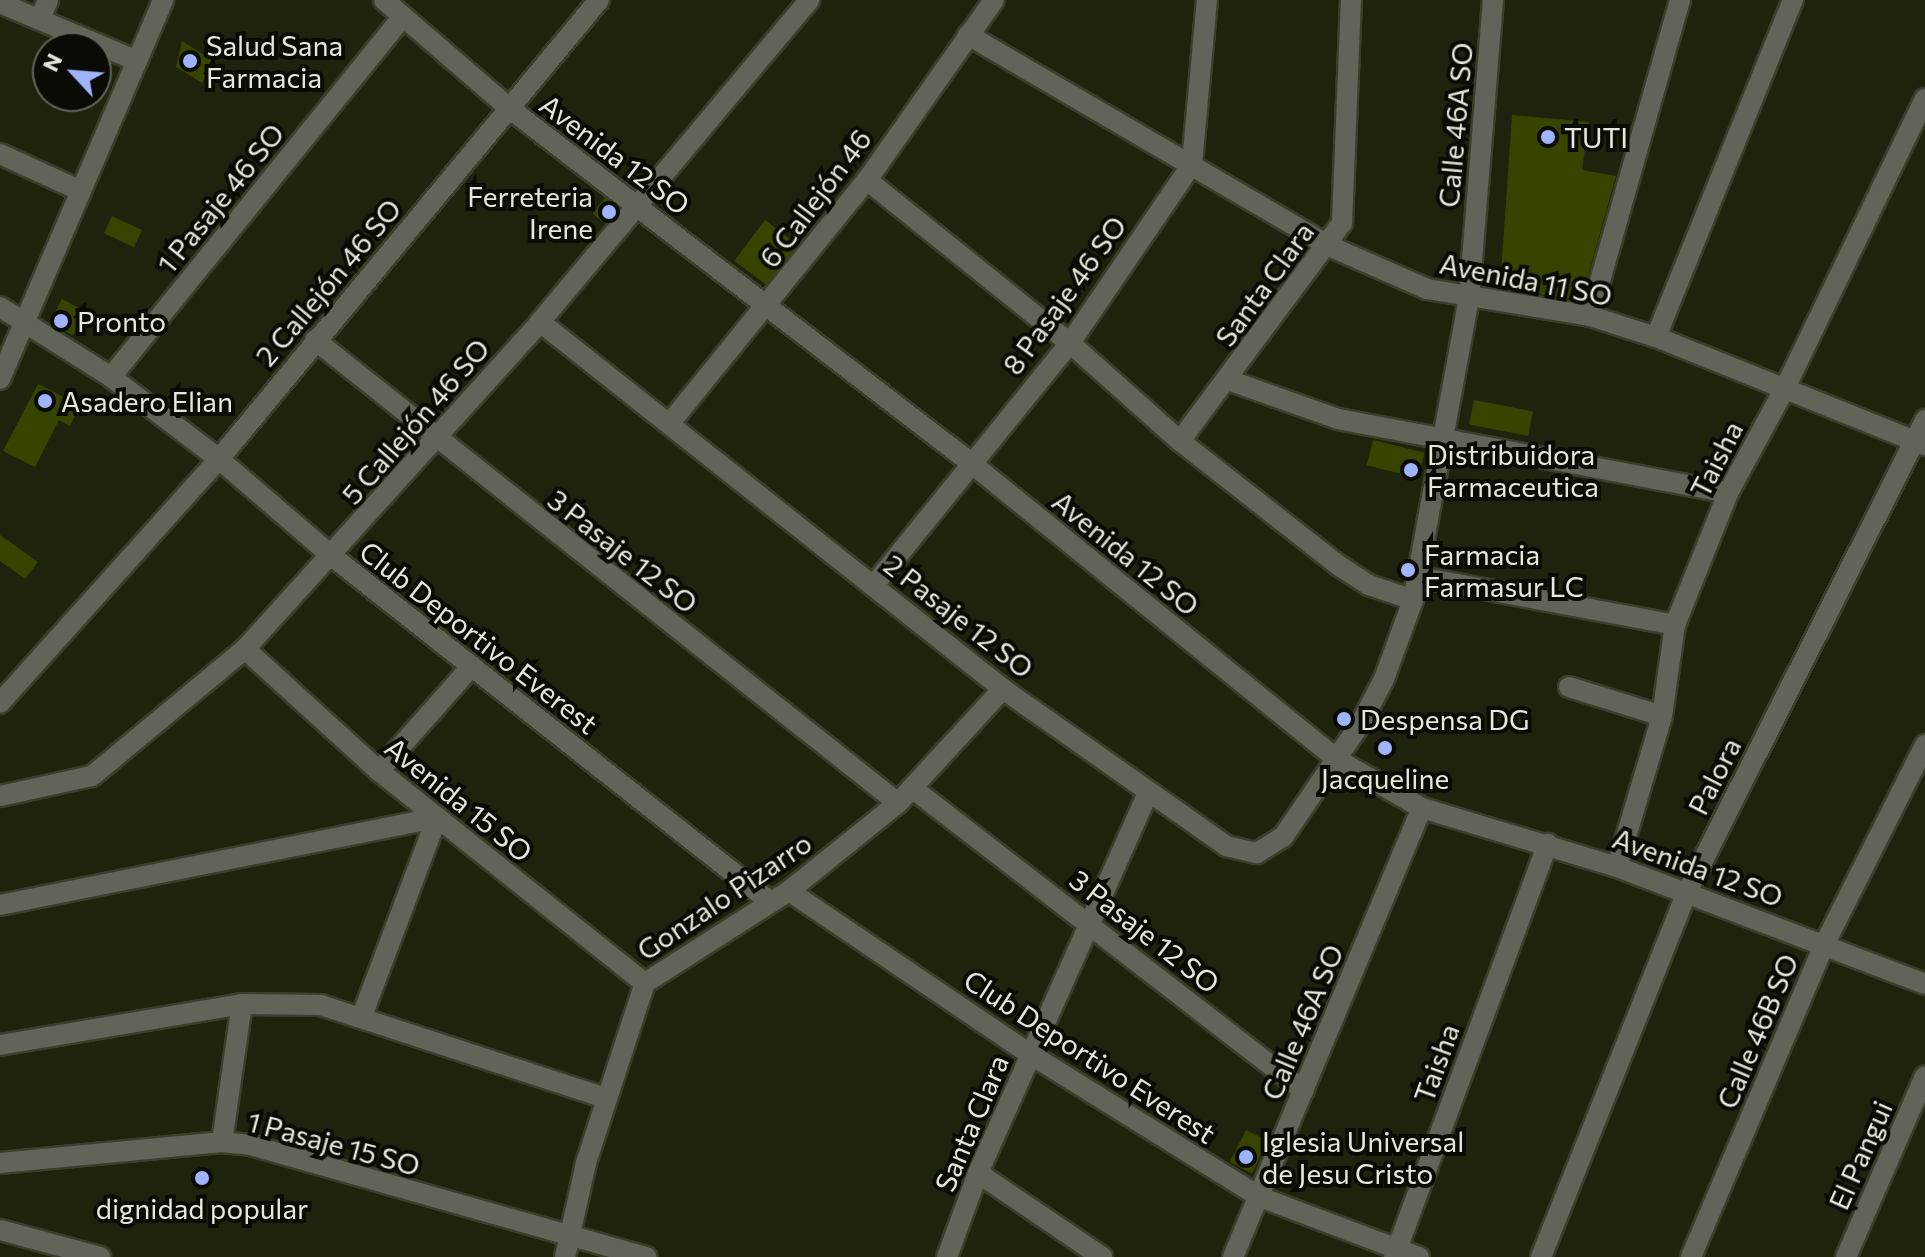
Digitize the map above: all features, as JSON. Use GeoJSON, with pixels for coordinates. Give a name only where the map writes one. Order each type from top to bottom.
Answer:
{"type":"FeatureCollection","features":[{"type":"Feature","properties":{"kind":"street"},"geometry":{"type":"LineString","coordinates":[[0,379],[163,0]]}},
{"type":"Feature","properties":{"kind":"street","name":"Avenida 12 SO"},"geometry":{"type":"LineString","coordinates":[[384,0],[509,108],[971,463],[1336,759],[1422,808],[1617,867],[1825,943],[1925,984]]}},
{"type":"Feature","properties":{"kind":"street","name":"2 Callejón 46 SO"},"geometry":{"type":"LineString","coordinates":[[0,703],[219,459],[599,0]]}},
{"type":"Feature","properties":{"kind":"street","name":"5 Callejón 46 SO"},"geometry":{"type":"LineString","coordinates":[[0,796],[92,776],[245,649],[333,557],[540,322],[809,0]]}},
{"type":"Feature","properties":{"kind":"street","name":"6 Callejón 46"},"geometry":{"type":"LineString","coordinates":[[670,423],[867,180],[994,0]]}},
{"type":"Feature","properties":{"kind":"street","name":"8 Pasaje 46 SO"},"geometry":{"type":"LineString","coordinates":[[874,585],[1070,343],[1192,164],[1207,0]]}},
{"type":"Feature","properties":{"kind":"street","name":"Santa Clara"},"geometry":{"type":"LineString","coordinates":[[1180,441],[1329,246],[1345,209],[1351,0]]}},
{"type":"Feature","properties":{"kind":"street","name":"Calle 46A SO"},"geometry":{"type":"LineString","coordinates":[[1336,759],[1384,679],[1419,577],[1469,298],[1493,0]]}},
{"type":"Feature","properties":{"kind":"street"},"geometry":{"type":"LineString","coordinates":[[1590,316],[1680,0]]}},
{"type":"Feature","properties":{"kind":"street"},"geometry":{"type":"LineString","coordinates":[[1656,337],[1793,0]]}},
{"type":"Feature","properties":{"kind":"street"},"geometry":{"type":"LineString","coordinates":[[0,3],[44,10],[137,61]]}},
{"type":"Feature","properties":{"kind":"street","name":"1 Pasaje 46 SO"},"geometry":{"type":"LineString","coordinates":[[111,377],[403,16]]}},
{"type":"Feature","properties":{"kind":"street","name":"Avenida 11 SO"},"geometry":{"type":"LineString","coordinates":[[968,35],[1329,246],[1427,289],[1590,316],[1656,337],[1920,442]]}},
{"type":"Feature","properties":{"kind":"street","name":"Taisha"},"geometry":{"type":"LineString","coordinates":[[1617,867],[1662,716],[1675,625],[1728,493],[1785,388],[1925,99]]}},
{"type":"Feature","properties":{"kind":"street"},"geometry":{"type":"LineString","coordinates":[[0,154],[81,191]]}},
{"type":"Feature","properties":{"kind":"street"},"geometry":{"type":"LineString","coordinates":[[867,180],[1070,343],[1180,441],[1338,565],[1369,585],[1413,600]]}},
{"type":"Feature","properties":{"kind":"street","name":"Club Deportivo Everest"},"geometry":{"type":"LineString","coordinates":[[0,307],[26,319],[111,377],[219,459],[333,557],[768,900]]}},
{"type":"Feature","properties":{"kind":"street","name":"2 Pasaje 12 SO"},"geometry":{"type":"LineString","coordinates":[[540,322],[1003,689],[1226,846],[1257,853],[1283,837],[1336,759]]}},
{"type":"Feature","properties":{"kind":"street","name":"3 Pasaje 12 SO"},"geometry":{"type":"LineString","coordinates":[[315,340],[436,440],[905,796],[1089,922],[1304,1091]]}},
{"type":"Feature","properties":{"kind":"street"},"geometry":{"type":"LineString","coordinates":[[1228,380],[1338,419],[1446,437],[1728,493]]}},
{"type":"Feature","properties":{"kind":"street","name":"Palora"},"geometry":{"type":"LineString","coordinates":[[1541,1257],[1687,892],[1920,442],[1925,420]]}},
{"type":"Feature","properties":{"kind":"street"},"geometry":{"type":"LineString","coordinates":[[1419,577],[1675,625]]}},
{"type":"Feature","properties":{"kind":"street","name":"Avenida 15 SO"},"geometry":{"type":"LineString","coordinates":[[245,649],[379,771],[645,983]]}},
{"type":"Feature","properties":{"kind":"street"},"geometry":{"type":"LineString","coordinates":[[379,771],[472,666]]}},
{"type":"Feature","properties":{"kind":"street"},"geometry":{"type":"LineString","coordinates":[[1569,687],[1662,716]]}},
{"type":"Feature","properties":{"kind":"street","name":"Gonzalo Pizarro"},"geometry":{"type":"LineString","coordinates":[[567,1248],[605,1098],[645,983],[768,900],[789,891],[905,796],[1003,689]]}},
{"type":"Feature","properties":{"kind":"street","name":"Calle 46B SO"},"geometry":{"type":"LineString","coordinates":[[1691,1257],[1825,943],[1925,745]]}},
{"type":"Feature","properties":{"kind":"street","name":"Santa Clara"},"geometry":{"type":"LineString","coordinates":[[947,1257],[978,1173],[1148,793]]}},
{"type":"Feature","properties":{"kind":"street","name":"Calle 46A SO"},"geometry":{"type":"LineString","coordinates":[[1233,1257],[1422,808]]}},
{"type":"Feature","properties":{"kind":"street"},"geometry":{"type":"LineString","coordinates":[[0,905],[437,818]]}},
{"type":"Feature","properties":{"kind":"street"},"geometry":{"type":"LineString","coordinates":[[362,1016],[437,818]]}},
{"type":"Feature","properties":{"kind":"street","name":"Taisha"},"geometry":{"type":"LineString","coordinates":[[1396,1253],[1548,844]]}},
{"type":"Feature","properties":{"kind":"street","name":"Club Deportivo Everest"},"geometry":{"type":"LineString","coordinates":[[789,891],[1030,1054],[1260,1197],[1396,1253],[1419,1257]]}},
{"type":"Feature","properties":{"kind":"street"},"geometry":{"type":"LineString","coordinates":[[222,1142],[242,1004]]}},
{"type":"Feature","properties":{"kind":"street"},"geometry":{"type":"LineString","coordinates":[[0,1045],[242,1004],[321,1005],[605,1098]]}},
{"type":"Feature","properties":{"kind":"street","name":"El Pangui"},"geometry":{"type":"LineString","coordinates":[[1846,1257],[1925,1076]]}},
{"type":"Feature","properties":{"kind":"street","name":"1 Pasaje 15 SO"},"geometry":{"type":"LineString","coordinates":[[0,1163],[222,1142],[250,1145],[567,1248],[646,1257]]}},
{"type":"Feature","properties":{"kind":"street"},"geometry":{"type":"LineString","coordinates":[[978,1173],[1102,1257]]}},
{"type":"Feature","properties":{"kind":"street"},"geometry":{"type":"LineString","coordinates":[[0,1230],[100,1257]]}},
{"type":"Feature","properties":{"kind":"building"},"geometry":{"type":"Polygon","coordinates":[[[182,41],[215,62],[202,83],[176,67],[182,41]]]}},
{"type":"Feature","properties":{"kind":"building"},"geometry":{"type":"Polygon","coordinates":[[[1512,115],[1589,122],[1582,170],[1616,176],[1581,301],[1500,288],[1512,115]]]}},
{"type":"Feature","properties":{"kind":"building"},"geometry":{"type":"Polygon","coordinates":[[[605,198],[618,208],[605,224],[593,214],[605,198]]]}},
{"type":"Feature","properties":{"kind":"building"},"geometry":{"type":"Polygon","coordinates":[[[112,216],[142,230],[134,247],[104,233],[112,216]]]}},
{"type":"Feature","properties":{"kind":"building"},"geometry":{"type":"Polygon","coordinates":[[[765,220],[798,245],[767,285],[734,261],[765,220]]]}},
{"type":"Feature","properties":{"kind":"building"},"geometry":{"type":"Polygon","coordinates":[[[62,299],[86,312],[73,336],[49,323],[62,299]]]}},
{"type":"Feature","properties":{"kind":"building"},"geometry":{"type":"Polygon","coordinates":[[[38,384],[80,405],[70,426],[59,420],[35,467],[3,451],[38,384]]]}},
{"type":"Feature","properties":{"kind":"building"},"geometry":{"type":"Polygon","coordinates":[[[1474,400],[1533,411],[1528,436],[1469,425],[1474,400]]]}},
{"type":"Feature","properties":{"kind":"building"},"geometry":{"type":"Polygon","coordinates":[[[1373,440],[1424,453],[1418,478],[1367,465],[1373,440]]]}},
{"type":"Feature","properties":{"kind":"building"},"geometry":{"type":"Polygon","coordinates":[[[0,535],[38,562],[25,579],[0,561],[0,535]]]}},
{"type":"Feature","properties":{"kind":"building","name":"Iglesia Universal de Jesu Cristo"},"geometry":{"type":"Polygon","coordinates":[[[1246,1130],[1268,1141],[1252,1173],[1230,1162],[1246,1130]]]}},
{"type":"Feature","properties":{"kind":"place","name":"Salud Sana Farmacia"},"geometry":{"type":"Point","coordinates":[190,61]}},
{"type":"Feature","properties":{"kind":"place","name":"TUTI"},"geometry":{"type":"Point","coordinates":[1548,137]}},
{"type":"Feature","properties":{"kind":"place","name":"Ferreteria Irene"},"geometry":{"type":"Point","coordinates":[609,212]}},
{"type":"Feature","properties":{"kind":"place","name":"Pronto"},"geometry":{"type":"Point","coordinates":[61,321]}},
{"type":"Feature","properties":{"kind":"place","name":"Asadero Elian"},"geometry":{"type":"Point","coordinates":[45,401]}},
{"type":"Feature","properties":{"kind":"place","name":"Distribuidora Farmaceutica"},"geometry":{"type":"Point","coordinates":[1411,470]}},
{"type":"Feature","properties":{"kind":"place","name":"Farmacia Farmasur LC"},"geometry":{"type":"Point","coordinates":[1408,570]}},
{"type":"Feature","properties":{"kind":"place","name":"Despensa DG"},"geometry":{"type":"Point","coordinates":[1344,719]}},
{"type":"Feature","properties":{"kind":"place","name":"Jacqueline"},"geometry":{"type":"Point","coordinates":[1385,748]}},
{"type":"Feature","properties":{"kind":"place","name":"Iglesia Universal de Jesu Cristo"},"geometry":{"type":"Point","coordinates":[1246,1157]}},
{"type":"Feature","properties":{"kind":"place","name":"dignidad popular"},"geometry":{"type":"Point","coordinates":[202,1178]}}]}
